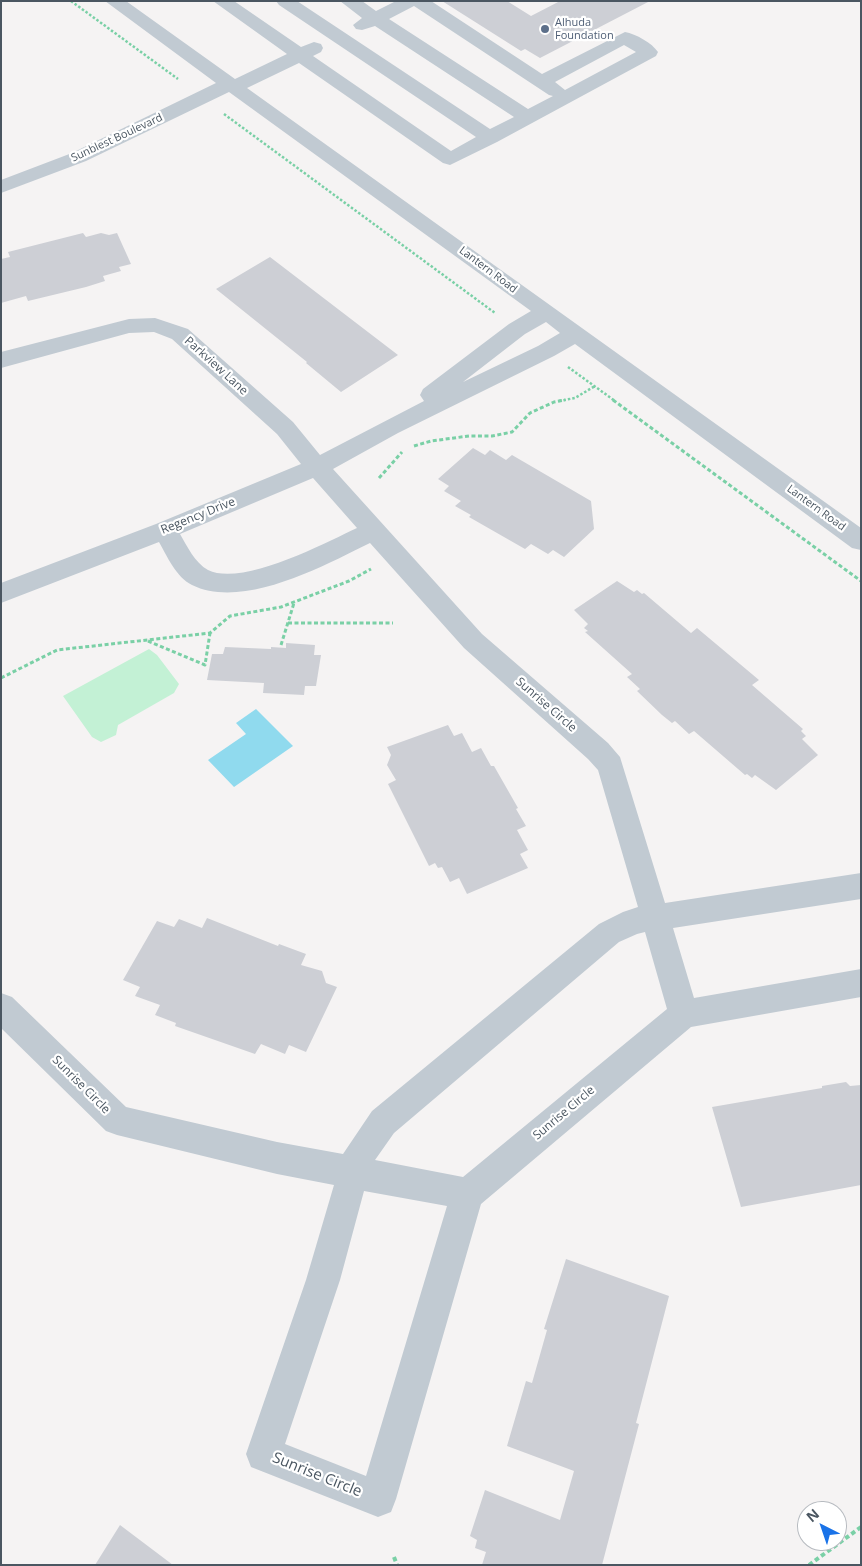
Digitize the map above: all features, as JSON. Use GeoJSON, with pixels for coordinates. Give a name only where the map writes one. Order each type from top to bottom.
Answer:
{"type":"FeatureCollection","features":[{"type":"Feature","properties":{"kind":"street","name":"Lantern Road"},"geometry":{"type":"LineString","coordinates":[[114,1],[861,541]]}},
{"type":"Feature","properties":{"kind":"street"},"geometry":{"type":"LineString","coordinates":[[222,1],[450,159],[649,52],[625,37],[542,81]]}},
{"type":"Feature","properties":{"kind":"street"},"geometry":{"type":"LineString","coordinates":[[285,1],[490,138]]}},
{"type":"Feature","properties":{"kind":"street"},"geometry":{"type":"LineString","coordinates":[[349,1],[527,117]]}},
{"type":"Feature","properties":{"kind":"street","name":"Sunblest Boulevard"},"geometry":{"type":"LineString","coordinates":[[1,187],[79,157],[300,55],[410,1]]}},
{"type":"Feature","properties":{"kind":"street"},"geometry":{"type":"LineString","coordinates":[[418,1],[566,97]]}},
{"type":"Feature","properties":{"kind":"street","name":"Regency Drive"},"geometry":{"type":"LineString","coordinates":[[390,427],[517,330],[545,312]]}},
{"type":"Feature","properties":{"kind":"street","name":"Parkview Lane"},"geometry":{"type":"LineString","coordinates":[[1,360],[129,326],[155,325],[171,330],[194,346],[284,428],[317,467]]}},
{"type":"Feature","properties":{"kind":"street","name":"Regency Drive"},"geometry":{"type":"LineString","coordinates":[[1,593],[165,530],[317,467],[390,427],[546,351],[574,334]]}},
{"type":"Feature","properties":{"kind":"street","name":"Sunrise Circle"},"geometry":{"type":"LineString","coordinates":[[317,467],[474,641],[598,751],[610,765],[684,1014]]}},
{"type":"Feature","properties":{"kind":"street"},"geometry":{"type":"LineString","coordinates":[[165,530],[191,571],[202,579],[217,583],[239,582],[305,564],[374,530]]}},
{"type":"Feature","properties":{"kind":"street","name":"Sunrise Circle"},"geometry":{"type":"LineString","coordinates":[[861,886],[633,921],[609,932],[383,1122],[357,1159],[323,1280],[264,1454],[378,1500],[451,1245],[468,1194],[684,1014],[861,983]]}},
{"type":"Feature","properties":{"kind":"street","name":"Sunrise Circle"},"geometry":{"type":"LineString","coordinates":[[1,1007],[117,1120],[277,1158],[468,1194]]}},
{"type":"Feature","properties":{"kind":"path"},"geometry":{"type":"LineString","coordinates":[[71,1],[178,80]]}},
{"type":"Feature","properties":{"kind":"path"},"geometry":{"type":"LineString","coordinates":[[413,447],[431,441],[469,436],[492,436],[512,432],[530,413],[554,402],[575,398],[595,386]]}},
{"type":"Feature","properties":{"kind":"path"},"geometry":{"type":"LineString","coordinates":[[379,478],[405,450]]}},
{"type":"Feature","properties":{"kind":"path"},"geometry":{"type":"LineString","coordinates":[[1,678],[57,650],[210,633],[230,616],[281,607],[349,581],[397,557]]}},
{"type":"Feature","properties":{"kind":"path"},"geometry":{"type":"LineString","coordinates":[[281,645],[295,602]]}},
{"type":"Feature","properties":{"kind":"path"},"geometry":{"type":"LineString","coordinates":[[288,623],[393,623]]}},
{"type":"Feature","properties":{"kind":"path"},"geometry":{"type":"LineString","coordinates":[[146,640],[205,665],[210,633]]}},
{"type":"Feature","properties":{"kind":"path"},"geometry":{"type":"LineString","coordinates":[[809,1565],[839,1545],[861,1527]]}},
{"type":"Feature","properties":{"kind":"path"},"geometry":{"type":"LineString","coordinates":[[394,1557],[397,1565]]}},
{"type":"Feature","properties":{"kind":"green space"},"geometry":{"type":"Polygon","coordinates":[[[149,649],[157,655],[179,684],[174,693],[118,725],[116,735],[101,742],[92,737],[63,696],[149,649]]]}},
{"type":"Feature","properties":{"kind":"water"},"geometry":{"type":"Polygon","coordinates":[[[256,709],[293,746],[234,787],[208,760],[246,734],[236,723],[256,709]]]}},
{"type":"Feature","properties":{"kind":"building","name":"Alhuda Foundation"},"geometry":{"type":"Polygon","coordinates":[[[442,1],[507,1],[531,16],[560,1],[650,1],[540,58],[525,49],[521,51],[442,1]]]}},
{"type":"Feature","properties":{"kind":"building"},"geometry":{"type":"Polygon","coordinates":[[[83,233],[86,237],[101,233],[109,235],[117,233],[131,264],[119,267],[121,271],[103,276],[105,281],[86,287],[28,301],[26,296],[1,303],[1,259],[10,257],[8,252],[83,233]]]}},
{"type":"Feature","properties":{"kind":"building"},"geometry":{"type":"Polygon","coordinates":[[[270,257],[398,355],[341,392],[307,362],[216,289],[270,257]]]}},
{"type":"Feature","properties":{"kind":"building"},"geometry":{"type":"Polygon","coordinates":[[[473,448],[485,455],[490,450],[506,460],[512,455],[591,501],[594,529],[564,557],[553,550],[548,554],[531,544],[525,549],[469,517],[471,515],[455,506],[461,501],[444,491],[449,486],[438,479],[473,448]]]}},
{"type":"Feature","properties":{"kind":"building"},"geometry":{"type":"Polygon","coordinates":[[[617,581],[634,592],[637,590],[642,594],[644,593],[691,633],[697,628],[759,680],[752,685],[803,729],[801,731],[806,736],[802,739],[818,755],[776,790],[755,775],[752,778],[747,774],[745,775],[694,731],[689,734],[675,721],[672,723],[662,715],[637,691],[640,689],[627,677],[632,674],[585,632],[588,631],[584,628],[588,624],[574,610],[617,581]]]}},
{"type":"Feature","properties":{"kind":"building"},"geometry":{"type":"Polygon","coordinates":[[[286,643],[315,645],[314,655],[321,655],[316,686],[305,686],[304,695],[263,693],[264,683],[207,680],[212,654],[223,654],[225,647],[271,649],[271,647],[286,648],[286,643]]]}},
{"type":"Feature","properties":{"kind":"building"},"geometry":{"type":"Polygon","coordinates":[[[448,725],[454,736],[462,733],[472,752],[481,748],[491,766],[494,766],[526,826],[517,830],[528,850],[520,854],[528,868],[467,894],[459,878],[450,882],[442,867],[438,868],[435,863],[429,866],[388,784],[396,780],[387,765],[391,755],[387,747],[448,725]]]}},
{"type":"Feature","properties":{"kind":"building"},"geometry":{"type":"Polygon","coordinates":[[[207,918],[278,946],[279,944],[306,954],[301,965],[322,971],[326,983],[337,987],[306,1052],[289,1045],[285,1054],[261,1044],[255,1054],[175,1026],[176,1023],[155,1015],[160,1005],[135,996],[140,987],[123,980],[157,921],[174,927],[179,919],[202,928],[207,918]]]}},
{"type":"Feature","properties":{"kind":"building"},"geometry":{"type":"Polygon","coordinates":[[[846,1082],[850,1086],[861,1085],[861,1185],[741,1207],[712,1107],[846,1082]]]}},
{"type":"Feature","properties":{"kind":"building"},"geometry":{"type":"Polygon","coordinates":[[[566,1259],[669,1296],[636,1423],[639,1424],[602,1565],[482,1565],[486,1552],[475,1548],[477,1540],[470,1536],[485,1490],[560,1520],[574,1471],[507,1446],[526,1381],[532,1383],[547,1330],[544,1329],[566,1259]]]}},
{"type":"Feature","properties":{"kind":"building"},"geometry":{"type":"Polygon","coordinates":[[[120,1525],[173,1565],[95,1565],[120,1525]]]}},
{"type":"Feature","properties":{"kind":"place","name":"Alhuda Foundation"},"geometry":{"type":"Point","coordinates":[545,29]}}]}
